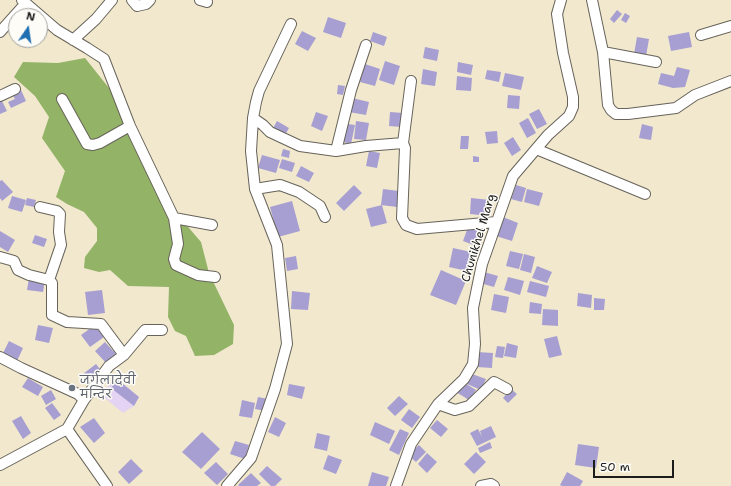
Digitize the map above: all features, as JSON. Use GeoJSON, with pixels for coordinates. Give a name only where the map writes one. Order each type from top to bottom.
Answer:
{"type":"FeatureCollection","features":[{"type":"Feature","properties":{"kind":"street"},"geometry":{"type":"LineString","coordinates":[[73,40],[96,19],[112,0]]}},
{"type":"Feature","properties":{"kind":"street"},"geometry":{"type":"LineString","coordinates":[[132,0],[137,6],[146,4],[150,0]]}},
{"type":"Feature","properties":{"kind":"street","name":"Chunikhel Marg"},"geometry":{"type":"LineString","coordinates":[[396,486],[412,444],[438,404],[464,379],[473,364],[475,344],[473,308],[482,264],[513,176],[548,135],[569,116],[573,107],[573,97],[562,53],[557,14],[562,0]]}},
{"type":"Feature","properties":{"kind":"street"},"geometry":{"type":"LineString","coordinates":[[592,0],[603,52],[608,105],[616,114],[676,108],[695,95],[731,82]]}},
{"type":"Feature","properties":{"kind":"street"},"geometry":{"type":"LineString","coordinates":[[0,32],[24,1],[57,30],[104,59],[130,126],[174,218],[178,244],[174,259],[176,265],[198,275],[216,277]]}},
{"type":"Feature","properties":{"kind":"street"},"geometry":{"type":"LineString","coordinates":[[227,486],[251,458],[275,389],[288,344],[277,245],[255,188],[251,151],[253,118],[259,91],[291,24]]}},
{"type":"Feature","properties":{"kind":"street"},"geometry":{"type":"LineString","coordinates":[[701,34],[731,26]]}},
{"type":"Feature","properties":{"kind":"street"},"geometry":{"type":"LineString","coordinates":[[336,151],[351,90],[366,45]]}},
{"type":"Feature","properties":{"kind":"street"},"geometry":{"type":"LineString","coordinates":[[603,52],[656,62]]}},
{"type":"Feature","properties":{"kind":"street"},"geometry":{"type":"LineString","coordinates":[[411,82],[403,143],[406,148],[402,218],[406,225],[417,229],[496,222]]}},
{"type":"Feature","properties":{"kind":"street"},"geometry":{"type":"LineString","coordinates":[[0,96],[15,89]]}},
{"type":"Feature","properties":{"kind":"street"},"geometry":{"type":"LineString","coordinates":[[62,99],[88,144],[93,145],[100,143],[130,126]]}},
{"type":"Feature","properties":{"kind":"street"},"geometry":{"type":"LineString","coordinates":[[253,118],[270,132],[300,146],[336,151],[366,146],[403,143]]}},
{"type":"Feature","properties":{"kind":"street"},"geometry":{"type":"LineString","coordinates":[[536,149],[645,194]]}},
{"type":"Feature","properties":{"kind":"street"},"geometry":{"type":"LineString","coordinates":[[255,188],[280,185],[299,192],[320,206],[325,217]]}},
{"type":"Feature","properties":{"kind":"street"},"geometry":{"type":"LineString","coordinates":[[40,207],[57,210],[60,214],[59,232],[61,245],[48,280]]}},
{"type":"Feature","properties":{"kind":"street"},"geometry":{"type":"LineString","coordinates":[[174,218],[212,225]]}},
{"type":"Feature","properties":{"kind":"street"},"geometry":{"type":"LineString","coordinates":[[0,257],[14,261],[18,270],[29,275],[48,280],[52,283],[52,315],[67,322],[101,324],[124,356]]}},
{"type":"Feature","properties":{"kind":"street"},"geometry":{"type":"LineString","coordinates":[[0,464],[67,429],[84,400],[109,366],[124,356],[145,330],[162,330]]}},
{"type":"Feature","properties":{"kind":"street"},"geometry":{"type":"LineString","coordinates":[[0,357],[78,394],[84,400]]}},
{"type":"Feature","properties":{"kind":"street"},"geometry":{"type":"LineString","coordinates":[[438,404],[455,410],[469,406],[494,382],[507,389]]}},
{"type":"Feature","properties":{"kind":"street"},"geometry":{"type":"LineString","coordinates":[[67,429],[107,486]]}},
{"type":"Feature","properties":{"kind":"street"},"geometry":{"type":"LineString","coordinates":[[481,486],[491,484],[494,486]]}},
{"type":"Feature","properties":{"kind":"shaded area"},"geometry":{"type":"Polygon","coordinates":[[[117,379],[139,397],[134,406],[123,413],[99,393],[117,379]]]}},
{"type":"Feature","properties":{"kind":"green space"},"geometry":{"type":"Polygon","coordinates":[[[85,58],[125,108],[171,207],[201,242],[209,273],[234,325],[233,344],[214,355],[195,356],[186,336],[175,331],[168,317],[169,287],[128,286],[110,270],[99,272],[84,268],[85,257],[97,241],[97,228],[84,212],[56,197],[65,171],[42,138],[49,117],[35,96],[14,77],[23,62],[58,63],[85,58]]]}},
{"type":"Feature","properties":{"kind":"building"},"geometry":{"type":"Polygon","coordinates":[[[617,10],[622,14],[614,23],[610,19],[617,10]]]}},
{"type":"Feature","properties":{"kind":"building"},"geometry":{"type":"Polygon","coordinates":[[[625,13],[630,16],[626,23],[621,20],[625,13]]]}},
{"type":"Feature","properties":{"kind":"building"},"geometry":{"type":"Polygon","coordinates":[[[328,17],[346,23],[341,38],[323,32],[328,17]]]}},
{"type":"Feature","properties":{"kind":"building"},"geometry":{"type":"Polygon","coordinates":[[[302,31],[316,38],[308,51],[295,44],[302,31]]]}},
{"type":"Feature","properties":{"kind":"building"},"geometry":{"type":"Polygon","coordinates":[[[373,32],[387,37],[384,46],[370,41],[373,32]]]}},
{"type":"Feature","properties":{"kind":"building"},"geometry":{"type":"Polygon","coordinates":[[[689,32],[692,47],[671,51],[668,36],[689,32]]]}},
{"type":"Feature","properties":{"kind":"building"},"geometry":{"type":"Polygon","coordinates":[[[637,37],[649,39],[646,56],[634,54],[637,37]]]}},
{"type":"Feature","properties":{"kind":"building"},"geometry":{"type":"Polygon","coordinates":[[[425,47],[439,50],[437,61],[423,58],[425,47]]]}},
{"type":"Feature","properties":{"kind":"building"},"geometry":{"type":"Polygon","coordinates":[[[385,61],[400,66],[394,85],[379,80],[385,61]]]}},
{"type":"Feature","properties":{"kind":"building"},"geometry":{"type":"Polygon","coordinates":[[[458,62],[473,65],[471,75],[457,72],[458,62]]]}},
{"type":"Feature","properties":{"kind":"building"},"geometry":{"type":"Polygon","coordinates":[[[365,64],[380,69],[375,86],[360,82],[365,64]]]}},
{"type":"Feature","properties":{"kind":"building"},"geometry":{"type":"Polygon","coordinates":[[[677,67],[690,70],[685,87],[673,88],[658,84],[661,73],[674,76],[677,67]]]}},
{"type":"Feature","properties":{"kind":"building"},"geometry":{"type":"Polygon","coordinates":[[[423,69],[437,72],[435,86],[421,84],[423,69]]]}},
{"type":"Feature","properties":{"kind":"building"},"geometry":{"type":"Polygon","coordinates":[[[487,70],[501,72],[499,82],[485,79],[487,70]]]}},
{"type":"Feature","properties":{"kind":"building"},"geometry":{"type":"Polygon","coordinates":[[[505,73],[524,77],[521,90],[502,86],[505,73]]]}},
{"type":"Feature","properties":{"kind":"building"},"geometry":{"type":"Polygon","coordinates":[[[457,76],[472,78],[471,91],[456,90],[457,76]]]}},
{"type":"Feature","properties":{"kind":"building"},"geometry":{"type":"Polygon","coordinates":[[[338,85],[345,86],[343,95],[337,94],[338,85]]]}},
{"type":"Feature","properties":{"kind":"building"},"geometry":{"type":"Polygon","coordinates":[[[21,90],[26,101],[11,108],[8,102],[15,99],[12,94],[21,90]]]}},
{"type":"Feature","properties":{"kind":"building"},"geometry":{"type":"Polygon","coordinates":[[[508,95],[520,96],[519,109],[507,108],[508,95]]]}},
{"type":"Feature","properties":{"kind":"building"},"geometry":{"type":"Polygon","coordinates":[[[352,98],[369,102],[366,115],[349,112],[352,98]]]}},
{"type":"Feature","properties":{"kind":"building"},"geometry":{"type":"Polygon","coordinates":[[[1,99],[7,111],[0,114],[0,100],[1,99]]]}},
{"type":"Feature","properties":{"kind":"building"},"geometry":{"type":"Polygon","coordinates":[[[539,109],[547,124],[537,129],[529,114],[539,109]]]}},
{"type":"Feature","properties":{"kind":"building"},"geometry":{"type":"Polygon","coordinates":[[[316,112],[328,116],[322,131],[311,126],[316,112]]]}},
{"type":"Feature","properties":{"kind":"building"},"geometry":{"type":"Polygon","coordinates":[[[390,112],[403,113],[402,127],[389,126],[390,112]]]}},
{"type":"Feature","properties":{"kind":"building"},"geometry":{"type":"Polygon","coordinates":[[[528,118],[536,133],[527,138],[519,123],[528,118]]]}},
{"type":"Feature","properties":{"kind":"building"},"geometry":{"type":"Polygon","coordinates":[[[277,121],[289,128],[284,137],[272,130],[277,121]]]}},
{"type":"Feature","properties":{"kind":"building"},"geometry":{"type":"Polygon","coordinates":[[[356,121],[369,123],[366,140],[354,139],[356,121]]]}},
{"type":"Feature","properties":{"kind":"building"},"geometry":{"type":"Polygon","coordinates":[[[348,124],[355,125],[351,144],[343,142],[348,124]]]}},
{"type":"Feature","properties":{"kind":"building"},"geometry":{"type":"Polygon","coordinates":[[[642,124],[653,127],[651,140],[639,138],[642,124]]]}},
{"type":"Feature","properties":{"kind":"building"},"geometry":{"type":"Polygon","coordinates":[[[497,131],[498,143],[487,144],[485,132],[497,131]]]}},
{"type":"Feature","properties":{"kind":"building"},"geometry":{"type":"Polygon","coordinates":[[[461,136],[469,136],[468,149],[460,149],[461,136]]]}},
{"type":"Feature","properties":{"kind":"building"},"geometry":{"type":"Polygon","coordinates":[[[513,137],[521,150],[512,156],[504,143],[513,137]]]}},
{"type":"Feature","properties":{"kind":"building"},"geometry":{"type":"Polygon","coordinates":[[[283,149],[290,151],[289,158],[281,156],[283,149]]]}},
{"type":"Feature","properties":{"kind":"building"},"geometry":{"type":"Polygon","coordinates":[[[369,151],[380,153],[377,168],[366,166],[369,151]]]}},
{"type":"Feature","properties":{"kind":"building"},"geometry":{"type":"Polygon","coordinates":[[[262,155],[280,160],[276,173],[258,168],[262,155]]]}},
{"type":"Feature","properties":{"kind":"building"},"geometry":{"type":"Polygon","coordinates":[[[473,156],[479,157],[479,162],[473,162],[473,156]]]}},
{"type":"Feature","properties":{"kind":"building"},"geometry":{"type":"Polygon","coordinates":[[[282,159],[295,163],[292,172],[279,168],[282,159]]]}},
{"type":"Feature","properties":{"kind":"building"},"geometry":{"type":"Polygon","coordinates":[[[301,166],[314,173],[309,182],[296,176],[301,166]]]}},
{"type":"Feature","properties":{"kind":"building"},"geometry":{"type":"Polygon","coordinates":[[[2,180],[13,192],[2,201],[0,198],[0,181],[2,180]]]}},
{"type":"Feature","properties":{"kind":"building"},"geometry":{"type":"Polygon","coordinates":[[[354,185],[362,193],[344,211],[336,203],[354,185]]]}},
{"type":"Feature","properties":{"kind":"building"},"geometry":{"type":"Polygon","coordinates":[[[516,185],[526,188],[522,202],[511,199],[516,185]]]}},
{"type":"Feature","properties":{"kind":"building"},"geometry":{"type":"Polygon","coordinates":[[[383,189],[399,191],[397,207],[381,205],[383,189]]]}},
{"type":"Feature","properties":{"kind":"building"},"geometry":{"type":"Polygon","coordinates":[[[527,189],[543,193],[539,206],[524,202],[527,189]]]}},
{"type":"Feature","properties":{"kind":"building"},"geometry":{"type":"Polygon","coordinates":[[[12,196],[26,200],[22,212],[8,208],[12,196]]]}},
{"type":"Feature","properties":{"kind":"building"},"geometry":{"type":"Polygon","coordinates":[[[27,198],[36,200],[34,207],[25,205],[27,198]]]}},
{"type":"Feature","properties":{"kind":"building"},"geometry":{"type":"Polygon","coordinates":[[[471,198],[490,200],[489,216],[470,214],[471,198]]]}},
{"type":"Feature","properties":{"kind":"building"},"geometry":{"type":"Polygon","coordinates":[[[292,201],[300,231],[278,237],[270,207],[292,201]]]}},
{"type":"Feature","properties":{"kind":"building"},"geometry":{"type":"Polygon","coordinates":[[[382,205],[387,223],[371,227],[366,209],[382,205]]]}},
{"type":"Feature","properties":{"kind":"building"},"geometry":{"type":"Polygon","coordinates":[[[503,217],[518,223],[512,241],[496,236],[503,217]]]}},
{"type":"Feature","properties":{"kind":"building"},"geometry":{"type":"Polygon","coordinates":[[[468,227],[481,232],[476,246],[463,241],[468,227]]]}},
{"type":"Feature","properties":{"kind":"building"},"geometry":{"type":"Polygon","coordinates":[[[0,231],[15,240],[8,252],[0,247],[0,231]]]}},
{"type":"Feature","properties":{"kind":"building"},"geometry":{"type":"Polygon","coordinates":[[[35,235],[47,239],[44,247],[32,243],[35,235]]]}},
{"type":"Feature","properties":{"kind":"building"},"geometry":{"type":"Polygon","coordinates":[[[453,248],[471,252],[467,271],[449,267],[453,248]]]}},
{"type":"Feature","properties":{"kind":"building"},"geometry":{"type":"Polygon","coordinates":[[[510,251],[523,254],[519,269],[506,266],[510,251]]]}},
{"type":"Feature","properties":{"kind":"building"},"geometry":{"type":"Polygon","coordinates":[[[524,254],[535,257],[531,273],[520,270],[524,254]]]}},
{"type":"Feature","properties":{"kind":"building"},"geometry":{"type":"Polygon","coordinates":[[[296,256],[298,269],[287,271],[285,258],[296,256]]]}},
{"type":"Feature","properties":{"kind":"building"},"geometry":{"type":"Polygon","coordinates":[[[537,266],[552,272],[547,283],[532,278],[537,266]]]}},
{"type":"Feature","properties":{"kind":"building"},"geometry":{"type":"Polygon","coordinates":[[[441,270],[466,281],[456,305],[430,295],[441,270]]]}},
{"type":"Feature","properties":{"kind":"building"},"geometry":{"type":"Polygon","coordinates":[[[484,272],[498,276],[494,287],[480,283],[484,272]]]}},
{"type":"Feature","properties":{"kind":"building"},"geometry":{"type":"Polygon","coordinates":[[[508,277],[524,281],[520,295],[504,290],[508,277]]]}},
{"type":"Feature","properties":{"kind":"building"},"geometry":{"type":"Polygon","coordinates":[[[29,278],[45,280],[43,292],[27,290],[29,278]]]}},
{"type":"Feature","properties":{"kind":"building"},"geometry":{"type":"Polygon","coordinates":[[[530,281],[549,286],[546,297],[527,292],[530,281]]]}},
{"type":"Feature","properties":{"kind":"building"},"geometry":{"type":"Polygon","coordinates":[[[102,290],[105,313],[88,315],[85,292],[102,290]]]}},
{"type":"Feature","properties":{"kind":"building"},"geometry":{"type":"Polygon","coordinates":[[[292,291],[310,293],[308,310],[291,309],[292,291]]]}},
{"type":"Feature","properties":{"kind":"building"},"geometry":{"type":"Polygon","coordinates":[[[578,293],[592,295],[591,308],[577,306],[578,293]]]}},
{"type":"Feature","properties":{"kind":"building"},"geometry":{"type":"Polygon","coordinates":[[[494,294],[509,297],[506,313],[491,310],[494,294]]]}},
{"type":"Feature","properties":{"kind":"building"},"geometry":{"type":"Polygon","coordinates":[[[594,298],[605,299],[604,310],[594,310],[594,298]]]}},
{"type":"Feature","properties":{"kind":"building"},"geometry":{"type":"Polygon","coordinates":[[[530,302],[542,304],[541,314],[529,313],[530,302]]]}},
{"type":"Feature","properties":{"kind":"building"},"geometry":{"type":"Polygon","coordinates":[[[543,309],[558,310],[558,326],[542,325],[543,309]]]}},
{"type":"Feature","properties":{"kind":"building"},"geometry":{"type":"Polygon","coordinates":[[[38,325],[53,328],[49,343],[35,340],[38,325]]]}},
{"type":"Feature","properties":{"kind":"building"},"geometry":{"type":"Polygon","coordinates":[[[95,325],[104,337],[90,347],[81,335],[95,325]]]}},
{"type":"Feature","properties":{"kind":"building"},"geometry":{"type":"Polygon","coordinates":[[[557,336],[562,355],[549,358],[544,339],[557,336]]]}},
{"type":"Feature","properties":{"kind":"building"},"geometry":{"type":"Polygon","coordinates":[[[9,341],[23,348],[17,361],[3,353],[9,341]]]}},
{"type":"Feature","properties":{"kind":"building"},"geometry":{"type":"Polygon","coordinates":[[[105,342],[116,354],[106,363],[95,351],[105,342]]]}},
{"type":"Feature","properties":{"kind":"building"},"geometry":{"type":"Polygon","coordinates":[[[507,343],[518,346],[516,358],[504,356],[507,343]]]}},
{"type":"Feature","properties":{"kind":"building"},"geometry":{"type":"Polygon","coordinates":[[[497,346],[505,347],[503,358],[495,357],[497,346]]]}},
{"type":"Feature","properties":{"kind":"building"},"geometry":{"type":"Polygon","coordinates":[[[477,352],[493,353],[492,368],[477,367],[477,352]]]}},
{"type":"Feature","properties":{"kind":"building"},"geometry":{"type":"Polygon","coordinates":[[[96,364],[103,373],[94,382],[91,377],[88,379],[83,374],[96,364]]]}},
{"type":"Feature","properties":{"kind":"building"},"geometry":{"type":"Polygon","coordinates":[[[472,374],[486,379],[481,390],[467,384],[472,374]]]}},
{"type":"Feature","properties":{"kind":"building"},"geometry":{"type":"Polygon","coordinates":[[[28,378],[43,387],[38,396],[22,387],[28,378]]]}},
{"type":"Feature","properties":{"kind":"building"},"geometry":{"type":"Polygon","coordinates":[[[117,379],[139,397],[134,406],[111,388],[117,379]]]}},
{"type":"Feature","properties":{"kind":"building"},"geometry":{"type":"Polygon","coordinates":[[[463,382],[476,390],[469,400],[456,392],[463,382]]]}},
{"type":"Feature","properties":{"kind":"building"},"geometry":{"type":"Polygon","coordinates":[[[289,384],[305,387],[302,399],[287,395],[289,384]]]}},
{"type":"Feature","properties":{"kind":"building"},"geometry":{"type":"Polygon","coordinates":[[[511,389],[517,394],[508,403],[503,398],[511,389]]]}},
{"type":"Feature","properties":{"kind":"building"},"geometry":{"type":"Polygon","coordinates":[[[51,390],[56,399],[46,405],[41,396],[51,390]]]}},
{"type":"Feature","properties":{"kind":"building"},"geometry":{"type":"Polygon","coordinates":[[[399,396],[408,404],[395,416],[387,408],[399,396]]]}},
{"type":"Feature","properties":{"kind":"building"},"geometry":{"type":"Polygon","coordinates":[[[258,397],[268,399],[266,411],[255,409],[258,397]]]}},
{"type":"Feature","properties":{"kind":"building"},"geometry":{"type":"Polygon","coordinates":[[[242,400],[255,403],[252,418],[239,416],[242,400]]]}},
{"type":"Feature","properties":{"kind":"building"},"geometry":{"type":"Polygon","coordinates":[[[52,403],[61,415],[54,420],[45,408],[52,403]]]}},
{"type":"Feature","properties":{"kind":"building"},"geometry":{"type":"Polygon","coordinates":[[[409,409],[420,417],[412,428],[401,420],[409,409]]]}},
{"type":"Feature","properties":{"kind":"building"},"geometry":{"type":"Polygon","coordinates":[[[21,416],[31,433],[23,439],[12,421],[21,416]]]}},
{"type":"Feature","properties":{"kind":"building"},"geometry":{"type":"Polygon","coordinates":[[[275,417],[286,423],[279,437],[268,432],[275,417]]]}},
{"type":"Feature","properties":{"kind":"building"},"geometry":{"type":"Polygon","coordinates":[[[94,418],[105,433],[94,443],[80,427],[94,418]]]}},
{"type":"Feature","properties":{"kind":"building"},"geometry":{"type":"Polygon","coordinates":[[[437,420],[448,429],[441,437],[430,428],[437,420]]]}},
{"type":"Feature","properties":{"kind":"building"},"geometry":{"type":"Polygon","coordinates":[[[375,422],[395,431],[389,444],[370,435],[375,422]]]}},
{"type":"Feature","properties":{"kind":"building"},"geometry":{"type":"Polygon","coordinates":[[[491,426],[496,437],[477,446],[470,433],[478,429],[482,437],[480,431],[491,426]]]}},
{"type":"Feature","properties":{"kind":"building"},"geometry":{"type":"Polygon","coordinates":[[[400,429],[409,433],[399,455],[389,450],[400,429]]]}},
{"type":"Feature","properties":{"kind":"building"},"geometry":{"type":"Polygon","coordinates":[[[202,432],[220,449],[201,469],[182,452],[202,432]]]}},
{"type":"Feature","properties":{"kind":"building"},"geometry":{"type":"Polygon","coordinates":[[[317,433],[330,436],[327,451],[314,448],[317,433]]]}},
{"type":"Feature","properties":{"kind":"building"},"geometry":{"type":"Polygon","coordinates":[[[235,441],[249,445],[245,459],[230,454],[235,441]]]}},
{"type":"Feature","properties":{"kind":"building"},"geometry":{"type":"Polygon","coordinates":[[[490,442],[492,448],[480,453],[478,448],[490,442]]]}},
{"type":"Feature","properties":{"kind":"building"},"geometry":{"type":"Polygon","coordinates":[[[578,444],[599,447],[596,468],[575,465],[578,444]]]}},
{"type":"Feature","properties":{"kind":"building"},"geometry":{"type":"Polygon","coordinates":[[[419,445],[426,452],[416,462],[408,455],[419,445]]]}},
{"type":"Feature","properties":{"kind":"building"},"geometry":{"type":"Polygon","coordinates":[[[476,452],[486,462],[474,474],[464,464],[476,452]]]}},
{"type":"Feature","properties":{"kind":"building"},"geometry":{"type":"Polygon","coordinates":[[[427,453],[437,462],[427,473],[418,464],[427,453]]]}},
{"type":"Feature","properties":{"kind":"building"},"geometry":{"type":"Polygon","coordinates":[[[328,455],[342,460],[336,474],[323,469],[328,455]]]}},
{"type":"Feature","properties":{"kind":"building"},"geometry":{"type":"Polygon","coordinates":[[[131,459],[143,471],[129,484],[118,472],[131,459]]]}},
{"type":"Feature","properties":{"kind":"building"},"geometry":{"type":"Polygon","coordinates":[[[216,462],[228,474],[217,485],[204,473],[216,462]]]}},
{"type":"Feature","properties":{"kind":"building"},"geometry":{"type":"Polygon","coordinates":[[[267,466],[282,479],[275,486],[271,486],[259,474],[267,466]]]}},
{"type":"Feature","properties":{"kind":"building"},"geometry":{"type":"Polygon","coordinates":[[[372,472],[389,477],[386,486],[368,486],[372,472]]]}},
{"type":"Feature","properties":{"kind":"building"},"geometry":{"type":"Polygon","coordinates":[[[567,472],[583,481],[580,486],[560,485],[567,472]]]}},
{"type":"Feature","properties":{"kind":"building"},"geometry":{"type":"Polygon","coordinates":[[[251,473],[261,483],[257,486],[238,485],[251,473]]]}},
{"type":"Feature","properties":{"kind":"place","name":"जर्गलादेवी मन्दिर"},"geometry":{"type":"Point","coordinates":[72,388]}}]}
